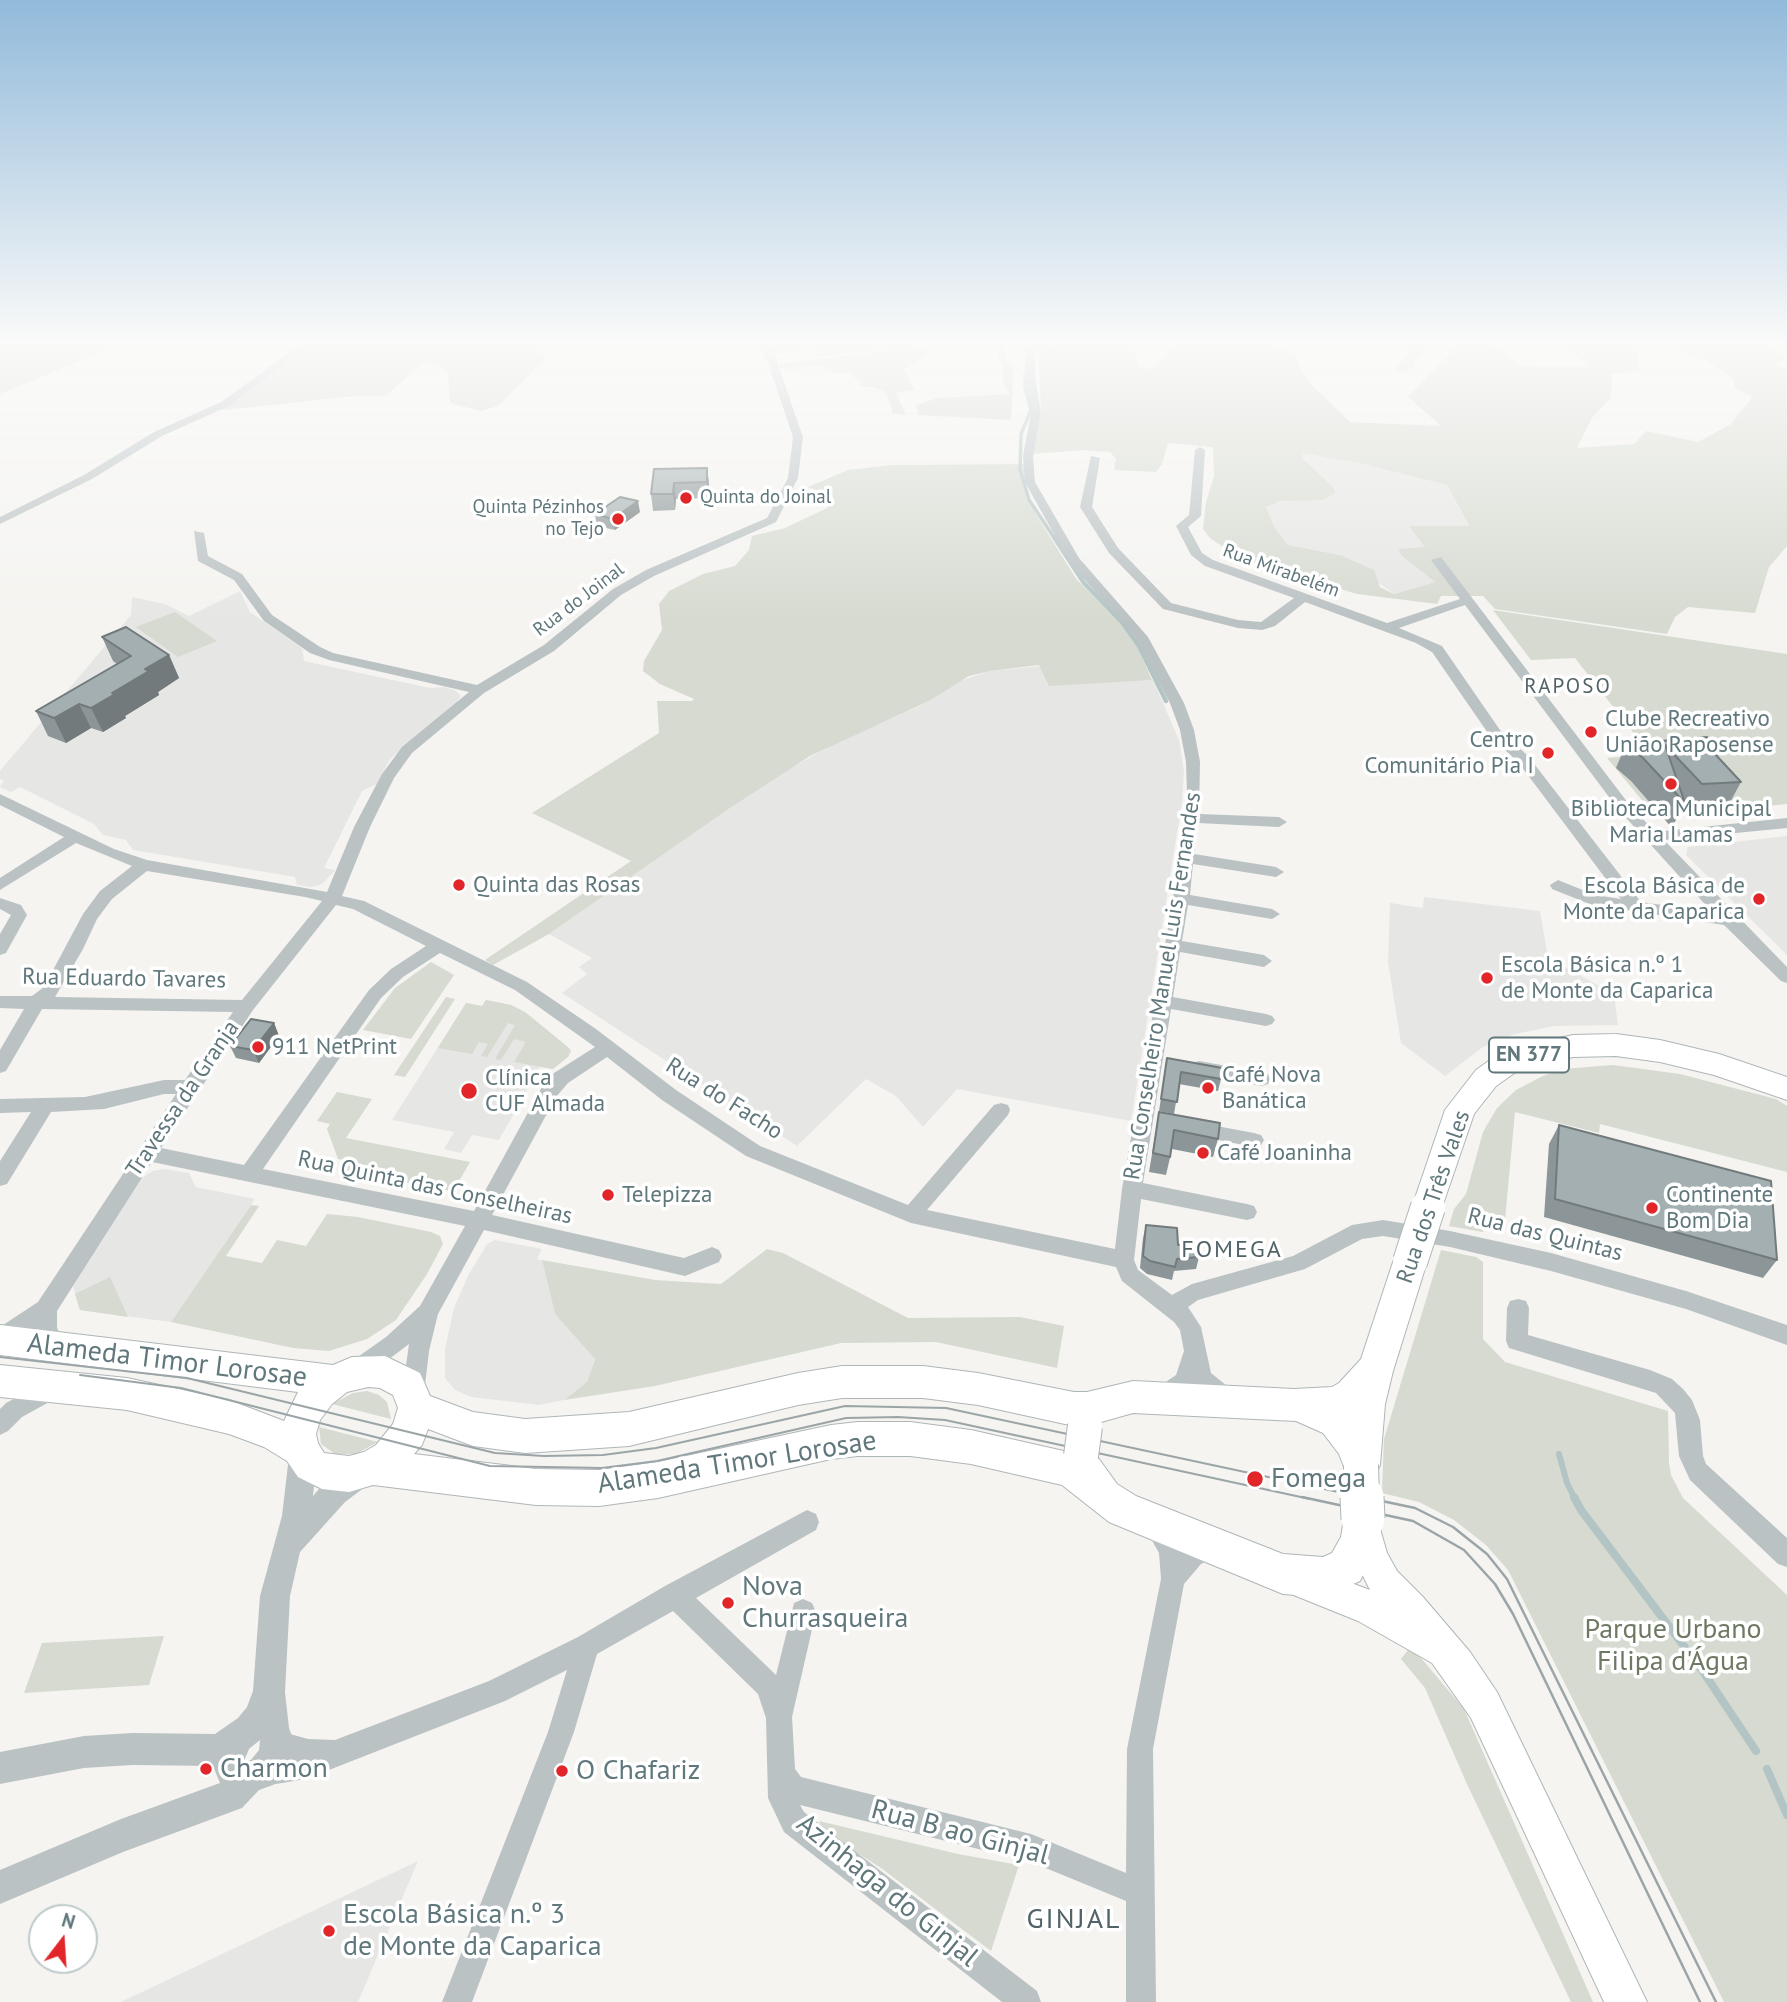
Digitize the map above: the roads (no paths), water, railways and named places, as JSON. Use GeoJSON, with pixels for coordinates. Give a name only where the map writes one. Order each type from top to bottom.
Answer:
{"type":"FeatureCollection","features":[{"type":"Feature","properties":{"kind":"main road","name":"Rua dos Três Vales"},"geometry":{"type":"LineString","coordinates":[[1092,1443],[1132,1397],[1294,1405],[1334,1403],[1352,1395],[1376,1368],[1460,1110],[1486,1078],[1511,1060],[1573,1046],[1616,1045],[1660,1051],[1719,1065],[1787,1089]]}},
{"type":"Feature","properties":{"kind":"main road","name":"Rua dos Três Vales"},"geometry":{"type":"LineString","coordinates":[[1719,1065],[1787,1073]]}},
{"type":"Feature","properties":{"kind":"main road","name":"Alameda Timor Lorosae"},"geometry":{"type":"LineString","coordinates":[[0,1339],[343,1377]]}},
{"type":"Feature","properties":{"kind":"main road","name":"EN 377"},"geometry":{"type":"LineString","coordinates":[[1361,1465],[1367,1404],[1376,1368]]}},
{"type":"Feature","properties":{"kind":"main road"},"geometry":{"type":"LineString","coordinates":[[385,1372],[407,1384],[414,1401],[414,1421],[402,1444],[389,1457],[369,1469],[335,1475],[311,1465],[301,1452],[298,1434],[304,1413],[319,1393],[343,1377],[385,1372]]}},
{"type":"Feature","properties":{"kind":"main road","name":"Alameda Timor Lorosae"},"geometry":{"type":"LineString","coordinates":[[369,1469],[537,1488],[599,1488],[658,1480],[858,1438],[910,1439],[971,1447],[1072,1470],[1092,1443],[1087,1409],[1074,1409],[978,1390],[887,1380],[842,1382],[798,1389],[628,1429],[524,1436],[473,1429],[414,1401]]}},
{"type":"Feature","properties":{"kind":"main road","name":"Alameda Timor Lorosae"},"geometry":{"type":"LineString","coordinates":[[0,1381],[127,1394],[229,1417],[277,1435],[301,1452]]}},
{"type":"Feature","properties":{"kind":"main road"},"geometry":{"type":"LineString","coordinates":[[1294,1405],[1310,1408],[1336,1421],[1356,1447],[1361,1465],[1367,1545],[1378,1572],[1473,1686],[1484,1705],[1626,2002]]}},
{"type":"Feature","properties":{"kind":"main road"},"geometry":{"type":"LineString","coordinates":[[1092,1443],[1113,1504],[1368,1607],[1446,1653]]}},
{"type":"Feature","properties":{"kind":"main road"},"geometry":{"type":"LineString","coordinates":[[1283,1574],[1324,1577],[1346,1567],[1360,1542],[1363,1519]]}},
{"type":"Feature","properties":{"kind":"street"},"geometry":{"type":"LineString","coordinates":[[0,521],[89,477],[156,435]]}},
{"type":"Feature","properties":{"kind":"street","name":"Rua do Joinal"},"geometry":{"type":"LineString","coordinates":[[333,898],[362,827],[387,778],[407,750],[479,690],[550,648],[613,595],[639,579],[772,520],[793,478],[798,435]]}},
{"type":"Feature","properties":{"kind":"street","name":"Rua Conselheiro Manuel Luis Fernandes"},"geometry":{"type":"LineString","coordinates":[[1031,435],[1028,456],[1031,482],[1040,505],[1074,560],[1135,626],[1171,690],[1187,730],[1193,762],[1192,818],[1164,1002],[1167,1062],[1144,1118],[1124,1260]]}},
{"type":"Feature","properties":{"kind":"street","name":"Rua Mirabelém"},"geometry":{"type":"LineString","coordinates":[[1200,450],[1195,516],[1182,526],[1197,555],[1209,563],[1427,642],[1440,652],[1495,733],[1523,759],[1636,907]]}},
{"type":"Feature","properties":{"kind":"street"},"geometry":{"type":"LineString","coordinates":[[1095,457],[1086,507],[1114,550],[1167,606],[1238,624],[1262,626],[1270,623],[1302,598]]}},
{"type":"Feature","properties":{"kind":"street"},"geometry":{"type":"LineString","coordinates":[[198,533],[202,558],[238,577],[268,618],[315,650],[329,656],[479,690]]}},
{"type":"Feature","properties":{"kind":"street"},"geometry":{"type":"LineString","coordinates":[[1437,560],[1606,786],[1729,920],[1787,977]]}},
{"type":"Feature","properties":{"kind":"street"},"geometry":{"type":"LineString","coordinates":[[1385,628],[1468,600]]}},
{"type":"Feature","properties":{"kind":"street","name":"Rua do Facho"},"geometry":{"type":"LineString","coordinates":[[0,799],[144,865],[333,898],[358,905],[521,986],[668,1096],[754,1151],[911,1215],[1124,1260]]}},
{"type":"Feature","properties":{"kind":"street"},"geometry":{"type":"LineString","coordinates":[[1192,818],[1279,822]]}},
{"type":"Feature","properties":{"kind":"street"},"geometry":{"type":"LineString","coordinates":[[1650,836],[1787,823]]}},
{"type":"Feature","properties":{"kind":"street"},"geometry":{"type":"LineString","coordinates":[[0,885],[76,836]]}},
{"type":"Feature","properties":{"kind":"street"},"geometry":{"type":"LineString","coordinates":[[1186,858],[1276,872]]}},
{"type":"Feature","properties":{"kind":"street"},"geometry":{"type":"LineString","coordinates":[[0,1066],[37,1002],[50,991],[75,950],[89,918],[106,895],[144,865]]}},
{"type":"Feature","properties":{"kind":"street"},"geometry":{"type":"LineString","coordinates":[[1559,885],[1592,900],[1729,920]]}},
{"type":"Feature","properties":{"kind":"street","name":"Travessa da Granja"},"geometry":{"type":"LineString","coordinates":[[0,1339],[46,1309],[190,1087],[247,1006],[333,898]]}},
{"type":"Feature","properties":{"kind":"street"},"geometry":{"type":"LineString","coordinates":[[1181,900],[1272,914]]}},
{"type":"Feature","properties":{"kind":"street","name":"Rua Eduardo Tavares"},"geometry":{"type":"LineString","coordinates":[[0,903],[15,909],[19,915],[0,949]]}},
{"type":"Feature","properties":{"kind":"street"},"geometry":{"type":"LineString","coordinates":[[248,1174],[375,994],[397,973],[441,944]]}},
{"type":"Feature","properties":{"kind":"street"},"geometry":{"type":"LineString","coordinates":[[1173,946],[1264,961]]}},
{"type":"Feature","properties":{"kind":"street","name":"Rua Eduardo Tavares"},"geometry":{"type":"LineString","coordinates":[[0,1002],[247,1006]]}},
{"type":"Feature","properties":{"kind":"street"},"geometry":{"type":"LineString","coordinates":[[1164,1002],[1266,1020]]}},
{"type":"Feature","properties":{"kind":"street"},"geometry":{"type":"LineString","coordinates":[[414,1401],[418,1351],[428,1313],[478,1220],[549,1092],[561,1078],[607,1048]]}},
{"type":"Feature","properties":{"kind":"street"},"geometry":{"type":"LineString","coordinates":[[1167,1062],[1261,1079]]}},
{"type":"Feature","properties":{"kind":"street"},"geometry":{"type":"LineString","coordinates":[[0,1106],[104,1102],[164,1087],[190,1087]]}},
{"type":"Feature","properties":{"kind":"street"},"geometry":{"type":"LineString","coordinates":[[0,1178],[45,1106]]}},
{"type":"Feature","properties":{"kind":"street"},"geometry":{"type":"LineString","coordinates":[[911,1215],[1001,1110]]}},
{"type":"Feature","properties":{"kind":"street"},"geometry":{"type":"LineString","coordinates":[[1144,1118],[1254,1140]]}},
{"type":"Feature","properties":{"kind":"street","name":"Rua Quinta das Conselheiras"},"geometry":{"type":"LineString","coordinates":[[146,1153],[478,1220],[685,1267],[712,1255]]}},
{"type":"Feature","properties":{"kind":"street"},"geometry":{"type":"LineString","coordinates":[[1132,1189],[1247,1212]]}},
{"type":"Feature","properties":{"kind":"street","name":"Rua das Quintas"},"geometry":{"type":"LineString","coordinates":[[1173,1306],[1192,1293],[1298,1263],[1359,1231],[1383,1228],[1487,1246],[1563,1265],[1686,1300],[1787,1335]]}},
{"type":"Feature","properties":{"kind":"street"},"geometry":{"type":"LineString","coordinates":[[1124,1260],[1129,1275],[1173,1306],[1190,1327],[1201,1377],[1208,1386],[1219,1395],[1237,1402]]}},
{"type":"Feature","properties":{"kind":"street"},"geometry":{"type":"LineString","coordinates":[[1518,1308],[1517,1340],[1650,1380],[1664,1386],[1675,1396],[1684,1407],[1689,1420],[1690,1456],[1698,1472],[1787,1555]]}},
{"type":"Feature","properties":{"kind":"street"},"geometry":{"type":"LineString","coordinates":[[46,1309],[46,1330],[55,1345]]}},
{"type":"Feature","properties":{"kind":"street"},"geometry":{"type":"LineString","coordinates":[[343,1377],[379,1356],[428,1313]]}},
{"type":"Feature","properties":{"kind":"street"},"geometry":{"type":"LineString","coordinates":[[1159,1398],[1180,1387],[1195,1351]]}},
{"type":"Feature","properties":{"kind":"street"},"geometry":{"type":"LineString","coordinates":[[0,1424],[14,1410],[58,1386]]}},
{"type":"Feature","properties":{"kind":"street"},"geometry":{"type":"LineString","coordinates":[[301,1452],[296,1516],[275,1596],[269,1692],[259,1735],[230,1750],[228,1761],[231,1771],[239,1777],[306,1765],[496,1692],[587,1646],[807,1522]]}},
{"type":"Feature","properties":{"kind":"street"},"geometry":{"type":"LineString","coordinates":[[287,1547],[335,1492],[369,1469]]}},
{"type":"Feature","properties":{"kind":"street"},"geometry":{"type":"LineString","coordinates":[[1141,2002],[1140,1749],[1173,1579],[1171,1553],[1165,1537],[1152,1521]]}},
{"type":"Feature","properties":{"kind":"street"},"geometry":{"type":"LineString","coordinates":[[1173,1579],[1192,1555],[1212,1545]]}},
{"type":"Feature","properties":{"kind":"street","name":"Azinhaga do Ginjal"},"geometry":{"type":"LineString","coordinates":[[674,1595],[769,1686],[779,1718],[782,1798],[794,1822],[1026,2002]]}},
{"type":"Feature","properties":{"kind":"street"},"geometry":{"type":"LineString","coordinates":[[779,1718],[803,1612]]}},
{"type":"Feature","properties":{"kind":"street"},"geometry":{"type":"LineString","coordinates":[[457,2002],[561,1732],[587,1646]]}},
{"type":"Feature","properties":{"kind":"street"},"geometry":{"type":"LineString","coordinates":[[0,1768],[84,1752],[132,1749],[215,1750],[259,1735],[285,1748],[293,1747],[308,1752],[337,1752]]}},
{"type":"Feature","properties":{"kind":"street","name":"Rua B ao Ginjal"},"geometry":{"type":"LineString","coordinates":[[780,1774],[798,1791],[1031,1848],[1141,1893]]}},
{"type":"Feature","properties":{"kind":"street"},"geometry":{"type":"LineString","coordinates":[[0,1887],[121,1836],[230,1796],[255,1775]]}},
{"type":"Feature","properties":{"kind":"waterway"},"geometry":{"type":"LineString","coordinates":[[1021,435],[1020,469],[1029,500],[1055,539]]}},
{"type":"Feature","properties":{"kind":"waterway"},"geometry":{"type":"LineString","coordinates":[[1054,537],[1084,583],[1122,622],[1139,646],[1166,701]]}},
{"type":"Feature","properties":{"kind":"waterway"},"geometry":{"type":"LineString","coordinates":[[1559,1454],[1574,1497]]}},
{"type":"Feature","properties":{"kind":"waterway"},"geometry":{"type":"LineString","coordinates":[[1574,1497],[1581,1510],[1702,1670],[1756,1751]]}},
{"type":"Feature","properties":{"kind":"waterway"},"geometry":{"type":"LineString","coordinates":[[1767,1769],[1787,1815]]}},
{"type":"Feature","properties":{"kind":"tram line"},"geometry":{"type":"LineString","coordinates":[[0,1357],[187,1378],[495,1453],[544,1456],[603,1455],[656,1448],[845,1406],[946,1408],[1371,1499]]}},
{"type":"Feature","properties":{"kind":"tram line"},"geometry":{"type":"LineString","coordinates":[[80,1375],[181,1388],[490,1466],[602,1468],[657,1461],[846,1418],[898,1417],[945,1420],[1310,1499]]}},
{"type":"Feature","properties":{"kind":"tram line"},"geometry":{"type":"LineString","coordinates":[[1302,1497],[1413,1521],[1464,1550],[1495,1584],[1513,1614],[1700,2002]]}},
{"type":"Feature","properties":{"kind":"tram line"},"geometry":{"type":"LineString","coordinates":[[1363,1497],[1415,1508],[1453,1527],[1487,1554],[1507,1579],[1716,2002]]}},
{"type":"Feature","properties":{"kind":"place","name":"Quinta do Joinal"},"geometry":{"type":"Point","coordinates":[686,498]}},
{"type":"Feature","properties":{"kind":"place","name":"Quinta Pézinhos no Tejo"},"geometry":{"type":"Point","coordinates":[618,519]}},
{"type":"Feature","properties":{"kind":"place","name":"Clube Recreativo União Raposense"},"geometry":{"type":"Point","coordinates":[1591,732]}},
{"type":"Feature","properties":{"kind":"place","name":"Centro Comunitário Pia I"},"geometry":{"type":"Point","coordinates":[1548,753]}},
{"type":"Feature","properties":{"kind":"place","name":"Biblioteca Municipal Maria Lamas"},"geometry":{"type":"Point","coordinates":[1671,784]}},
{"type":"Feature","properties":{"kind":"place","name":"Quinta das Rosas"},"geometry":{"type":"Point","coordinates":[459,885]}},
{"type":"Feature","properties":{"kind":"place","name":"Escola Básica de Monte da Caparica"},"geometry":{"type":"Point","coordinates":[1759,899]}},
{"type":"Feature","properties":{"kind":"place","name":"Escola Básica n.º 1 de Monte da Caparica"},"geometry":{"type":"Point","coordinates":[1487,978]}},
{"type":"Feature","properties":{"kind":"place","name":"911 NetPrint"},"geometry":{"type":"Point","coordinates":[258,1047]}},
{"type":"Feature","properties":{"kind":"place","name":"Café Nova Banática"},"geometry":{"type":"Point","coordinates":[1208,1088]}},
{"type":"Feature","properties":{"kind":"place","name":"Clínica CUF Almada"},"geometry":{"type":"Point","coordinates":[469,1091]}},
{"type":"Feature","properties":{"kind":"place","name":"Café Joaninha"},"geometry":{"type":"Point","coordinates":[1203,1153]}},
{"type":"Feature","properties":{"kind":"place","name":"Telepizza"},"geometry":{"type":"Point","coordinates":[608,1195]}},
{"type":"Feature","properties":{"kind":"place","name":"Continente Bom Dia"},"geometry":{"type":"Point","coordinates":[1652,1208]}},
{"type":"Feature","properties":{"kind":"place","name":"Fomega"},"geometry":{"type":"Point","coordinates":[1255,1479]}},
{"type":"Feature","properties":{"kind":"place","name":"Nova Churrasqueira"},"geometry":{"type":"Point","coordinates":[728,1603]}},
{"type":"Feature","properties":{"kind":"place","name":"Charmon"},"geometry":{"type":"Point","coordinates":[206,1769]}},
{"type":"Feature","properties":{"kind":"place","name":"O Chafariz"},"geometry":{"type":"Point","coordinates":[562,1771]}},
{"type":"Feature","properties":{"kind":"place","name":"Escola Básica n.º 3 de Monte da Caparica"},"geometry":{"type":"Point","coordinates":[329,1931]}},
{"type":"Feature","properties":{"kind":"district","name":"RAPOSO"},"geometry":{"type":"Point","coordinates":[1568,687]}},
{"type":"Feature","properties":{"kind":"district","name":"FOMEGA"},"geometry":{"type":"Point","coordinates":[1232,1250]}},
{"type":"Feature","properties":{"kind":"district","name":"GINJAL"},"geometry":{"type":"Point","coordinates":[1074,1920]}},
{"type":"Feature","properties":{"kind":"park label","name":"Parque Urbano Filipa d'Água"},"geometry":{"type":"Point","coordinates":[1673,1646]}}]}
